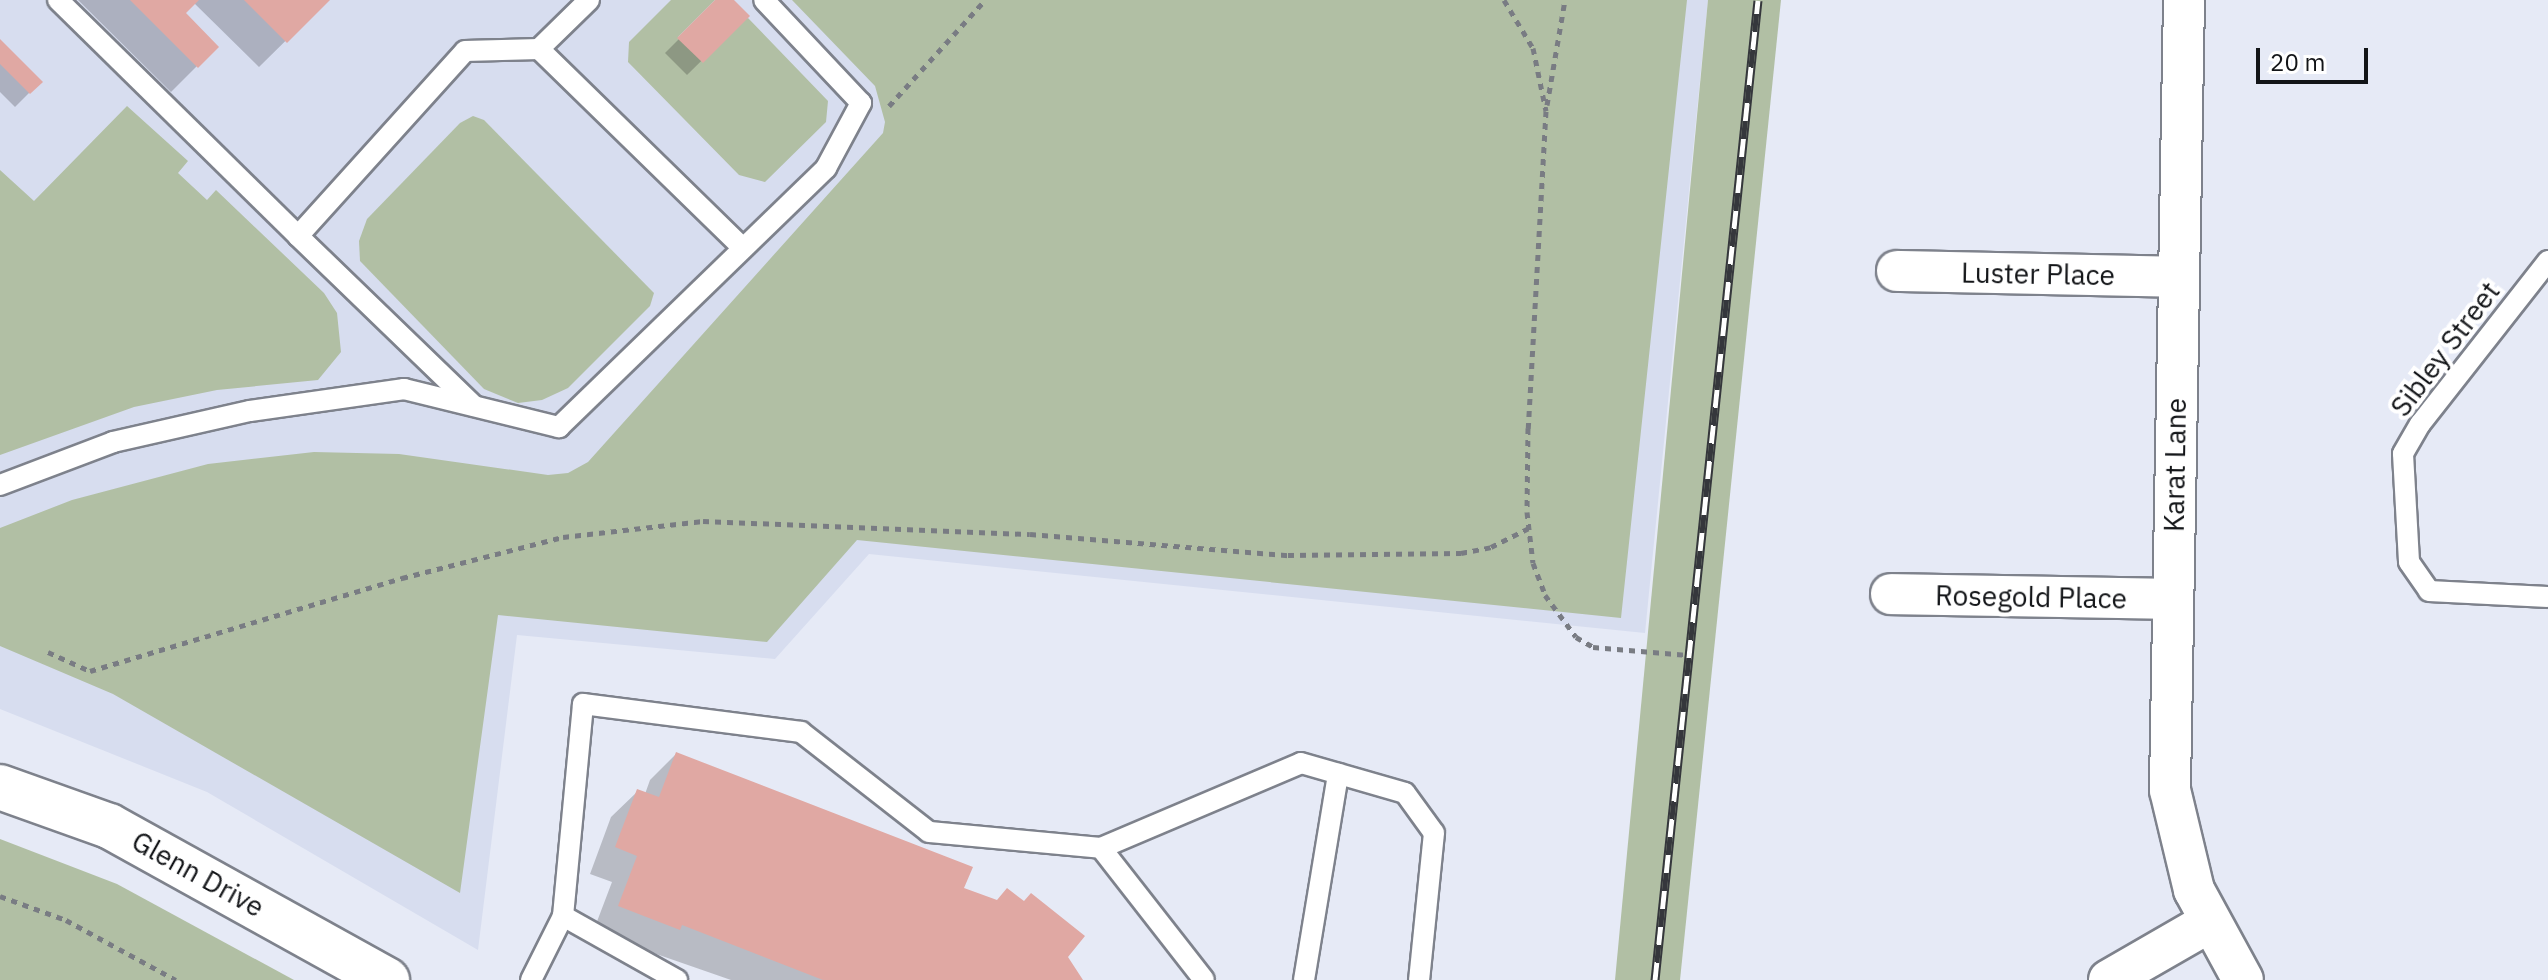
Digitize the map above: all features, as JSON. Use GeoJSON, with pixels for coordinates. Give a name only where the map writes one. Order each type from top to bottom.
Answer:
{"type":"FeatureCollection","features":[{"type":"Feature","properties":{"kind":"street","name":"Karat Lane"},"geometry":{"type":"LineString","coordinates":[[2184,0],[2170,790],[2183,857],[2210,922],[2243,980]]}},
{"type":"Feature","properties":{"kind":"street","name":"Luster Place"},"geometry":{"type":"LineString","coordinates":[[1897,271],[2178,277]]}},
{"type":"Feature","properties":{"kind":"street","name":"Rosegold Place"},"geometry":{"type":"LineString","coordinates":[[1891,594],[2172,599]]}},
{"type":"Feature","properties":{"kind":"street","name":"Glenn Drive"},"geometry":{"type":"LineString","coordinates":[[0,787],[109,826],[387,980]]}},
{"type":"Feature","properties":{"kind":"street"},"geometry":{"type":"LineString","coordinates":[[2109,980],[2210,922]]}},
{"type":"Feature","properties":{"kind":"lane"},"geometry":{"type":"LineString","coordinates":[[58,0],[474,406]]}},
{"type":"Feature","properties":{"kind":"lane"},"geometry":{"type":"LineString","coordinates":[[298,236],[465,51],[539,49],[589,0]]}},
{"type":"Feature","properties":{"kind":"lane"},"geometry":{"type":"LineString","coordinates":[[0,485],[113,442],[250,411],[404,389],[559,427],[826,168],[861,103],[764,0]]}},
{"type":"Feature","properties":{"kind":"lane"},"geometry":{"type":"LineString","coordinates":[[539,49],[743,248]]}},
{"type":"Feature","properties":{"kind":"lane","name":"Sibley Street"},"geometry":{"type":"LineString","coordinates":[[2548,261],[2420,424],[2403,454],[2409,562],[2429,591],[2548,597]]}},
{"type":"Feature","properties":{"kind":"lane"},"geometry":{"type":"LineString","coordinates":[[531,980],[563,916],[583,704],[801,732],[929,832],[1101,848],[1301,763],[1405,793],[1434,833],[1419,980]]}},
{"type":"Feature","properties":{"kind":"lane"},"geometry":{"type":"LineString","coordinates":[[1304,980],[1338,774]]}},
{"type":"Feature","properties":{"kind":"lane"},"geometry":{"type":"LineString","coordinates":[[1101,848],[1204,980]]}},
{"type":"Feature","properties":{"kind":"lane"},"geometry":{"type":"LineString","coordinates":[[563,916],[677,980]]}},
{"type":"Feature","properties":{"kind":"path"},"geometry":{"type":"LineString","coordinates":[[849,124],[883,112],[985,0]]}},
{"type":"Feature","properties":{"kind":"path"},"geometry":{"type":"LineString","coordinates":[[1504,0],[1533,48],[1546,111]]}},
{"type":"Feature","properties":{"kind":"path"},"geometry":{"type":"LineString","coordinates":[[1565,0],[1546,111],[1528,428],[1529,528],[1533,563],[1545,595],[1576,637],[1593,647],[1688,655]]}},
{"type":"Feature","properties":{"kind":"path"},"geometry":{"type":"LineString","coordinates":[[48,652],[90,671],[402,578],[563,537],[703,521],[1030,534],[1288,555],[1461,553],[1491,547],[1529,528]]}},
{"type":"Feature","properties":{"kind":"path"},"geometry":{"type":"LineString","coordinates":[[0,896],[66,920],[176,980]]}},
{"type":"Feature","properties":{"kind":"shaded area"},"geometry":{"type":"Polygon","coordinates":[[[0,0],[1708,0],[1645,633],[869,554],[775,659],[517,635],[478,950],[207,792],[0,709],[0,0]]]}},
{"type":"Feature","properties":{"kind":"green space"},"geometry":{"type":"Polygon","coordinates":[[[671,0],[715,0],[678,37],[748,18],[828,101],[826,122],[765,182],[739,175],[628,62],[629,42],[671,0]]]}},
{"type":"Feature","properties":{"kind":"green space"},"geometry":{"type":"Polygon","coordinates":[[[792,0],[1687,0],[1621,618],[857,540],[767,642],[498,615],[460,893],[113,694],[0,646],[0,528],[72,500],[208,464],[314,452],[399,454],[548,475],[568,473],[588,462],[883,133],[885,122],[875,86],[792,0]]]}},
{"type":"Feature","properties":{"kind":"green space"},"geometry":{"type":"Polygon","coordinates":[[[1708,0],[1781,0],[1680,980],[1615,980],[1708,0]]]}},
{"type":"Feature","properties":{"kind":"green space"},"geometry":{"type":"Polygon","coordinates":[[[127,106],[188,161],[178,173],[207,200],[216,190],[324,293],[337,313],[341,352],[318,380],[217,390],[134,407],[0,455],[0,170],[34,201],[127,106]]]}},
{"type":"Feature","properties":{"kind":"green space"},"geometry":{"type":"Polygon","coordinates":[[[473,116],[484,120],[654,293],[650,306],[568,388],[542,400],[518,403],[484,389],[360,261],[359,241],[367,219],[460,123],[473,116]]]}},
{"type":"Feature","properties":{"kind":"green space"},"geometry":{"type":"Polygon","coordinates":[[[0,839],[117,884],[294,980],[0,980],[0,839]]]}},
{"type":"Feature","properties":{"kind":"building"},"geometry":{"type":"Polygon","coordinates":[[[130,0],[199,0],[186,13],[219,47],[198,68],[130,0]]]}},
{"type":"Feature","properties":{"kind":"building"},"geometry":{"type":"Polygon","coordinates":[[[244,0],[330,0],[287,43],[244,0]]]}},
{"type":"Feature","properties":{"kind":"building"},"geometry":{"type":"Polygon","coordinates":[[[715,0],[734,0],[750,16],[703,63],[677,38],[715,0]]]}},
{"type":"Feature","properties":{"kind":"building"},"geometry":{"type":"Polygon","coordinates":[[[0,39],[43,82],[30,94],[0,64],[0,39]]]}},
{"type":"Feature","properties":{"kind":"building"},"geometry":{"type":"Polygon","coordinates":[[[676,752],[973,867],[964,888],[997,900],[1007,888],[1024,901],[1031,893],[1085,936],[1068,957],[1083,980],[823,980],[682,925],[680,930],[618,906],[637,856],[615,847],[637,789],[659,797],[676,752]]]}},
{"type":"Feature","properties":{"kind":"railway"},"geometry":{"type":"LineString","coordinates":[[1655,980],[1758,0]]}}]}
